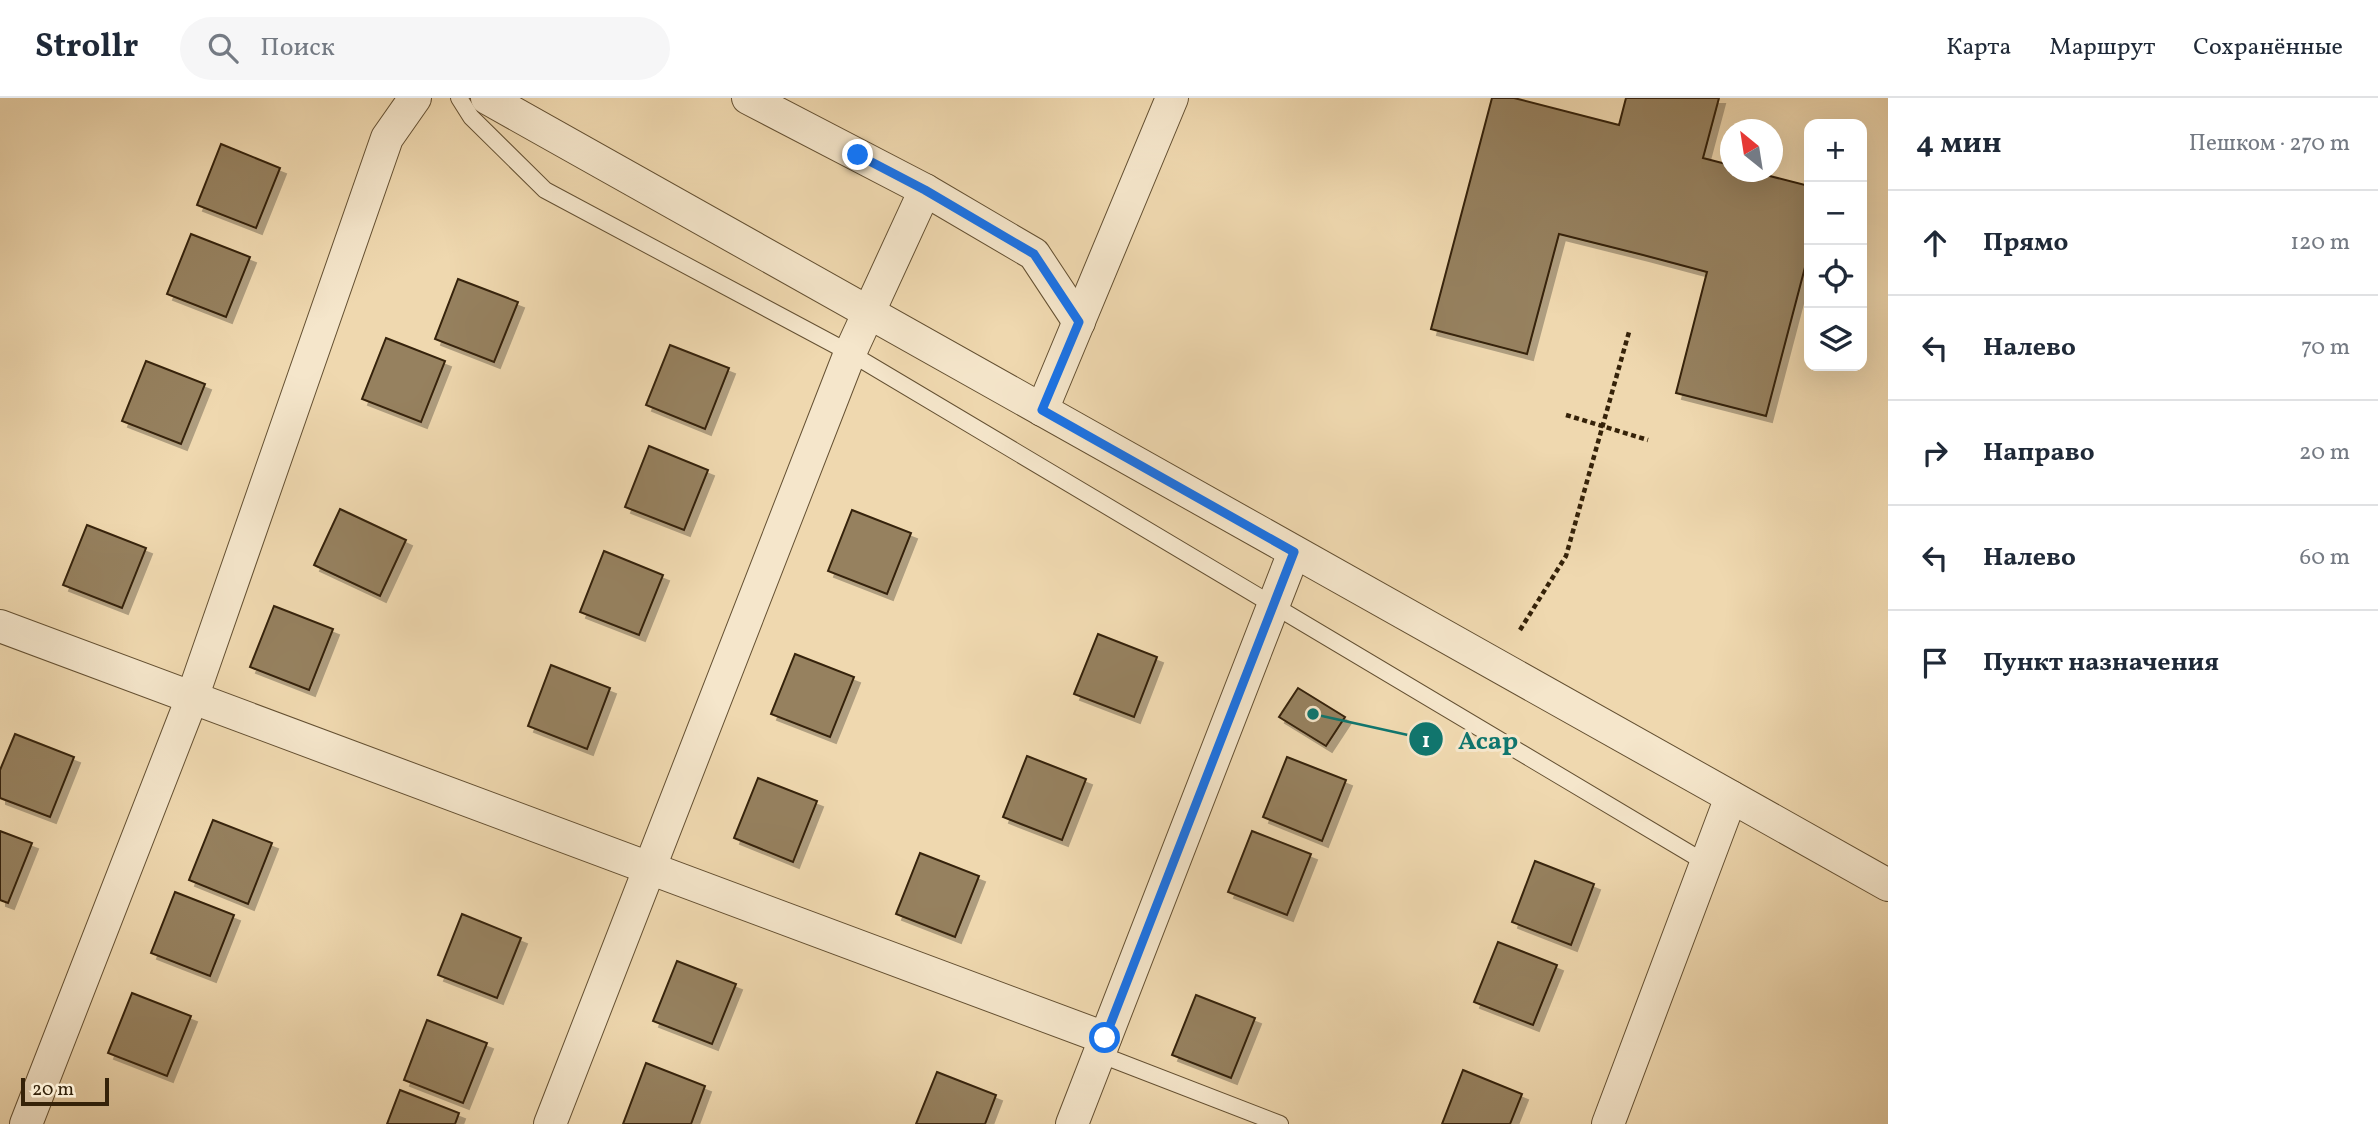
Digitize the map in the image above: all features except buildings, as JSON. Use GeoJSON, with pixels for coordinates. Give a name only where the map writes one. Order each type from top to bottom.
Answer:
{"type":"FeatureCollection","features":[{"type":"Feature","properties":{"kind":"street"},"geometry":{"type":"LineString","coordinates":[[26,1124],[192,698],[387,138],[415,98]]}},
{"type":"Feature","properties":{"kind":"street"},"geometry":{"type":"LineString","coordinates":[[487,98],[870,310],[1042,410],[1888,885]]}},
{"type":"Feature","properties":{"kind":"street"},"geometry":{"type":"LineString","coordinates":[[748,98],[925,190],[1034,254],[1079,322]]}},
{"type":"Feature","properties":{"kind":"street"},"geometry":{"type":"LineString","coordinates":[[1042,410],[1172,98]]}},
{"type":"Feature","properties":{"kind":"street"},"geometry":{"type":"LineString","coordinates":[[550,1124],[850,353],[925,190]]}},
{"type":"Feature","properties":{"kind":"street"},"geometry":{"type":"LineString","coordinates":[[1072,1124],[1294,552]]}},
{"type":"Feature","properties":{"kind":"street"},"geometry":{"type":"LineString","coordinates":[[0,626],[649,869],[1102,1046]]}},
{"type":"Feature","properties":{"kind":"street"},"geometry":{"type":"LineString","coordinates":[[1608,1124],[1731,797]]}},
{"type":"Feature","properties":{"kind":"lane"},"geometry":{"type":"LineString","coordinates":[[459,98],[471,117],[545,190],[850,353],[1706,863]]}},
{"type":"Feature","properties":{"kind":"lane"},"geometry":{"type":"LineString","coordinates":[[1102,1046],[1280,1124]]}},
{"type":"Feature","properties":{"kind":"path"},"geometry":{"type":"LineString","coordinates":[[1520,630],[1566,556],[1629,332]]}},
{"type":"Feature","properties":{"kind":"path"},"geometry":{"type":"LineString","coordinates":[[1566,415],[1648,440]]}},
{"type":"Feature","properties":{"kind":"place","name":"Асар"},"geometry":{"type":"Point","coordinates":[1313,714]}},
{"type":"Feature","properties":{"kind":"route"},"geometry":{"type":"LineString","coordinates":[[858,155],[925,190],[1040,259],[1079,322],[1042,410],[1294,552],[1105,1038]]}}]}
